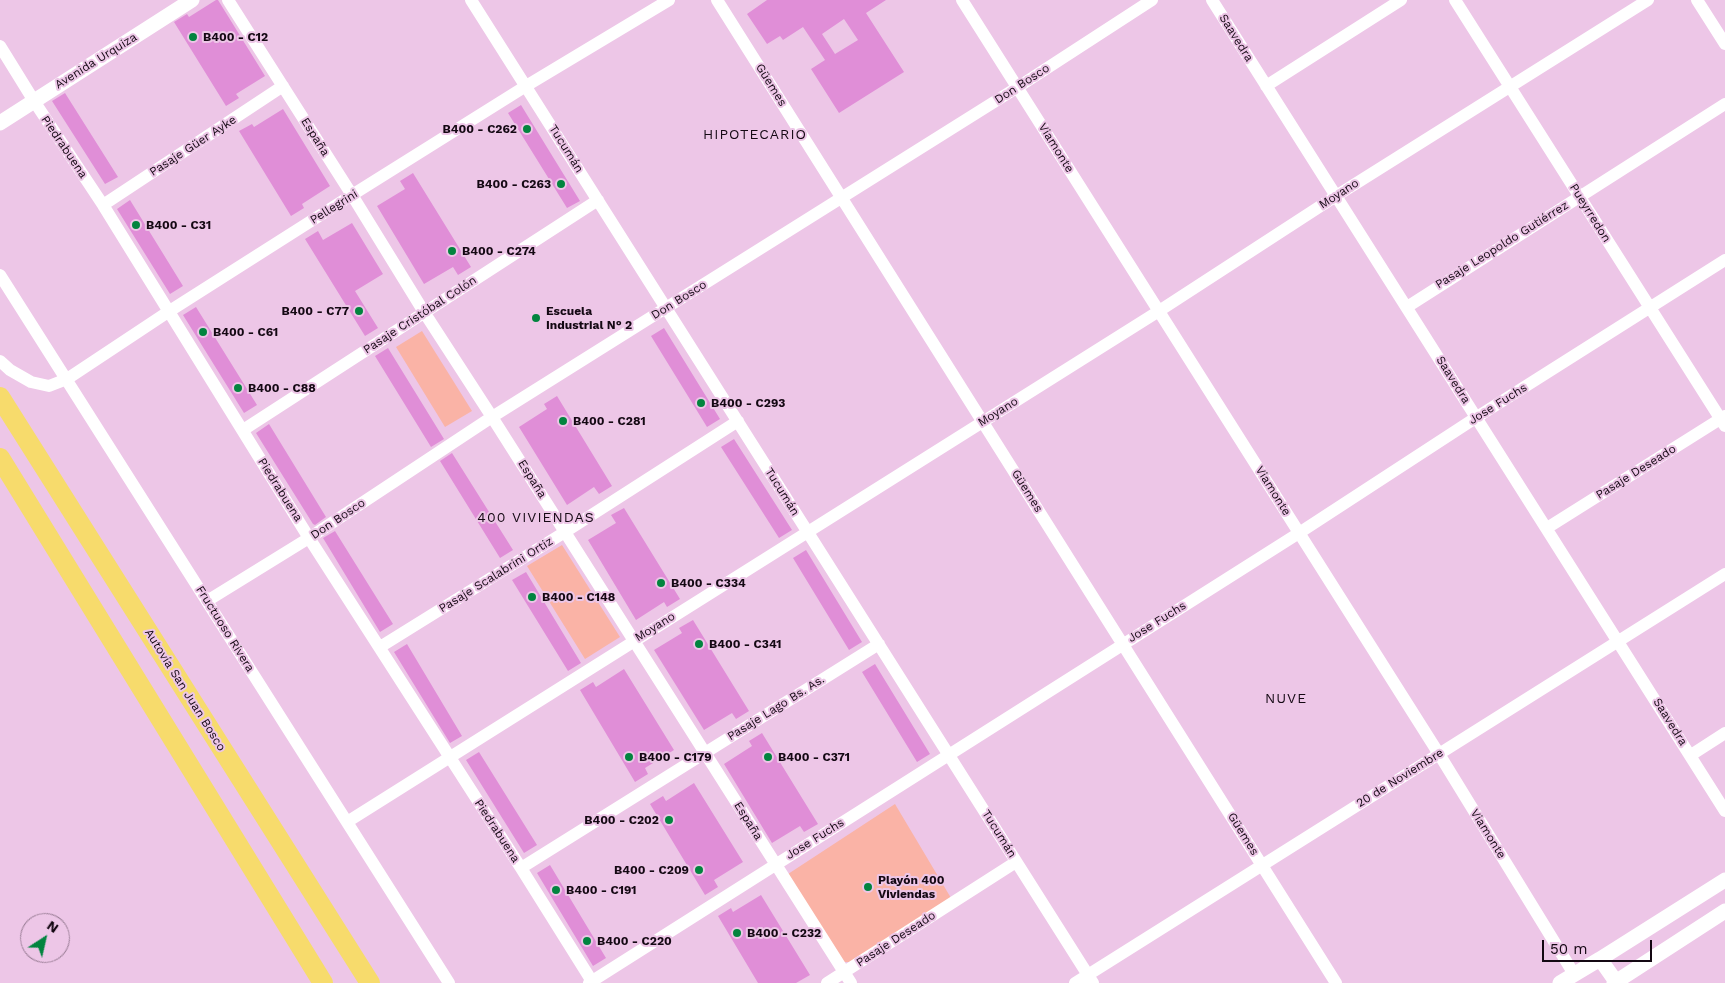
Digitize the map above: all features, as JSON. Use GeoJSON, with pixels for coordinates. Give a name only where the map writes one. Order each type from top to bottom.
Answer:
{"type":"FeatureCollection","features":[{"type":"Feature","properties":{"kind":"main road","name":"Autovía San Juan Bosco"},"geometry":{"type":"LineString","coordinates":[[0,397],[370,983]]}},
{"type":"Feature","properties":{"kind":"main road"},"geometry":{"type":"LineString","coordinates":[[0,458],[322,983]]}},
{"type":"Feature","properties":{"kind":"street","name":"Avenida Urquiza"},"geometry":{"type":"LineString","coordinates":[[0,123],[192,0]]}},
{"type":"Feature","properties":{"kind":"street","name":"España"},"geometry":{"type":"LineString","coordinates":[[228,0],[847,978]]}},
{"type":"Feature","properties":{"kind":"street","name":"Tucumán"},"geometry":{"type":"LineString","coordinates":[[471,0],[1090,979]]}},
{"type":"Feature","properties":{"kind":"street","name":"Pellegrini"},"geometry":{"type":"LineString","coordinates":[[0,361],[10,370],[31,382],[49,386],[67,379],[168,312],[352,195],[526,86],[669,0]]}},
{"type":"Feature","properties":{"kind":"street","name":"Güemes"},"geometry":{"type":"LineString","coordinates":[[717,0],[1336,983]]}},
{"type":"Feature","properties":{"kind":"street","name":"Viamonte"},"geometry":{"type":"LineString","coordinates":[[962,0],[1439,754],[1577,979]]}},
{"type":"Feature","properties":{"kind":"street","name":"Don Bosco"},"geometry":{"type":"LineString","coordinates":[[207,601],[310,538],[492,416],[1018,87],[1152,0]]}},
{"type":"Feature","properties":{"kind":"street","name":"Saavedra"},"geometry":{"type":"LineString","coordinates":[[1212,0],[1725,811]]}},
{"type":"Feature","properties":{"kind":"street"},"geometry":{"type":"LineString","coordinates":[[1266,86],[1401,0]]}},
{"type":"Feature","properties":{"kind":"street","name":"Pueyrredon"},"geometry":{"type":"LineString","coordinates":[[1455,0],[1650,308],[1724,421]]}},
{"type":"Feature","properties":{"kind":"street","name":"Moyano"},"geometry":{"type":"LineString","coordinates":[[347,822],[1159,311],[1336,196],[1648,0]]}},
{"type":"Feature","properties":{"kind":"street"},"geometry":{"type":"LineString","coordinates":[[1697,0],[1725,44]]}},
{"type":"Feature","properties":{"kind":"street","name":"Piedrabuena"},"geometry":{"type":"LineString","coordinates":[[0,46],[103,205],[168,312],[521,868],[591,982]]}},
{"type":"Feature","properties":{"kind":"street","name":"Pasaje Güer Ayke"},"geometry":{"type":"LineString","coordinates":[[103,205],[283,86]]}},
{"type":"Feature","properties":{"kind":"street","name":"Pasaje Leopoldo Gutiérrez"},"geometry":{"type":"LineString","coordinates":[[1406,306],[1725,104]]}},
{"type":"Feature","properties":{"kind":"street","name":"Pasaje Cristóbal Colón"},"geometry":{"type":"LineString","coordinates":[[243,430],[598,200]]}},
{"type":"Feature","properties":{"kind":"street","name":"Jose Fuchs"},"geometry":{"type":"LineString","coordinates":[[591,982],[1725,260]]}},
{"type":"Feature","properties":{"kind":"street","name":"Fructuoso Rivera"},"geometry":{"type":"LineString","coordinates":[[0,275],[449,983]]}},
{"type":"Feature","properties":{"kind":"street","name":"Pasaje Scalabrini Ortiz"},"geometry":{"type":"LineString","coordinates":[[380,647],[565,532],[738,421]]}},
{"type":"Feature","properties":{"kind":"street","name":"Pasaje Deseado"},"geometry":{"type":"LineString","coordinates":[[1547,528],[1724,421]]}},
{"type":"Feature","properties":{"kind":"street","name":"20 de Noviembre"},"geometry":{"type":"LineString","coordinates":[[1075,983],[1090,979],[1262,864],[1725,574]]}},
{"type":"Feature","properties":{"kind":"street","name":"Pasaje Lago Bs. As."},"geometry":{"type":"LineString","coordinates":[[521,868],[879,644]]}},
{"type":"Feature","properties":{"kind":"street"},"geometry":{"type":"LineString","coordinates":[[1691,755],[1725,733]]}},
{"type":"Feature","properties":{"kind":"street","name":"Pasaje Deseado"},"geometry":{"type":"LineString","coordinates":[[827,983],[847,978],[1016,862]]}},
{"type":"Feature","properties":{"kind":"street"},"geometry":{"type":"LineString","coordinates":[[1560,983],[1577,979],[1600,959],[1725,880]]}},
{"type":"Feature","properties":{"kind":"street"},"geometry":{"type":"LineString","coordinates":[[1600,959],[1616,983],[1725,912]]}},
{"type":"Feature","properties":{"kind":"shaded area"},"geometry":{"type":"Polygon","coordinates":[[[422,331],[472,411],[445,427],[396,347],[422,331]]]}},
{"type":"Feature","properties":{"kind":"shaded area"},"geometry":{"type":"Polygon","coordinates":[[[562,545],[620,637],[585,659],[527,566],[562,545]]]}},
{"type":"Feature","properties":{"kind":"shaded area","name":"Playón 400 Viviendas"},"geometry":{"type":"Polygon","coordinates":[[[895,804],[951,898],[850,962],[843,962],[785,876],[895,804]]]}},
{"type":"Feature","properties":{"kind":"building"},"geometry":{"type":"Polygon","coordinates":[[[218,0],[265,76],[236,94],[239,98],[226,106],[174,22],[187,14],[189,17],[218,0]]]}},
{"type":"Feature","properties":{"kind":"building"},"geometry":{"type":"Polygon","coordinates":[[[767,0],[886,0],[866,13],[904,72],[839,113],[811,69],[825,60],[803,27],[783,40],[780,36],[767,44],[747,14],[767,0]],[[844,19],[822,34],[835,54],[858,40],[844,19]]]}},
{"type":"Feature","properties":{"kind":"building"},"geometry":{"type":"Polygon","coordinates":[[[65,93],[118,177],[105,184],[52,101],[65,93]]]}},
{"type":"Feature","properties":{"kind":"building"},"geometry":{"type":"Polygon","coordinates":[[[521,105],[580,201],[567,208],[508,113],[521,105]]]}},
{"type":"Feature","properties":{"kind":"building"},"geometry":{"type":"Polygon","coordinates":[[[283,109],[330,186],[302,204],[304,208],[291,216],[239,131],[252,124],[254,127],[283,109]]]}},
{"type":"Feature","properties":{"kind":"building"},"geometry":{"type":"Polygon","coordinates":[[[413,173],[471,267],[458,275],[453,267],[424,284],[377,206],[405,189],[400,181],[413,173]]]}},
{"type":"Feature","properties":{"kind":"building"},"geometry":{"type":"Polygon","coordinates":[[[130,200],[183,286],[170,294],[117,209],[130,200]]]}},
{"type":"Feature","properties":{"kind":"building"},"geometry":{"type":"Polygon","coordinates":[[[352,223],[383,274],[355,291],[378,328],[365,336],[305,239],[318,231],[323,240],[352,223]]]}},
{"type":"Feature","properties":{"kind":"building"},"geometry":{"type":"Polygon","coordinates":[[[196,307],[257,405],[244,413],[183,315],[196,307]]]}},
{"type":"Feature","properties":{"kind":"building"},"geometry":{"type":"Polygon","coordinates":[[[664,328],[720,419],[707,427],[651,336],[664,328]]]}},
{"type":"Feature","properties":{"kind":"building"},"geometry":{"type":"Polygon","coordinates":[[[388,348],[444,439],[431,447],[375,356],[388,348]]]}},
{"type":"Feature","properties":{"kind":"building"},"geometry":{"type":"Polygon","coordinates":[[[557,396],[612,486],[599,494],[594,487],[567,505],[519,427],[547,409],[544,404],[557,396]]]}},
{"type":"Feature","properties":{"kind":"building"},"geometry":{"type":"Polygon","coordinates":[[[269,424],[326,517],[315,525],[256,433],[269,424]]]}},
{"type":"Feature","properties":{"kind":"building"},"geometry":{"type":"Polygon","coordinates":[[[734,439],[792,530],[779,538],[721,447],[734,439]]]}},
{"type":"Feature","properties":{"kind":"building"},"geometry":{"type":"Polygon","coordinates":[[[452,453],[513,550],[500,558],[440,461],[452,453]]]}},
{"type":"Feature","properties":{"kind":"building"},"geometry":{"type":"Polygon","coordinates":[[[624,508],[680,599],[667,607],[664,602],[636,620],[588,540],[616,523],[611,515],[624,508]]]}},
{"type":"Feature","properties":{"kind":"building"},"geometry":{"type":"Polygon","coordinates":[[[335,531],[393,624],[380,632],[323,538],[335,531]]]}},
{"type":"Feature","properties":{"kind":"building"},"geometry":{"type":"Polygon","coordinates":[[[806,550],[862,642],[849,650],[793,558],[806,550]]]}},
{"type":"Feature","properties":{"kind":"building"},"geometry":{"type":"Polygon","coordinates":[[[526,572],[581,663],[568,671],[512,580],[526,572]]]}},
{"type":"Feature","properties":{"kind":"building"},"geometry":{"type":"Polygon","coordinates":[[[693,620],[749,711],[736,719],[732,713],[704,730],[654,650],[682,633],[679,628],[693,620]]]}},
{"type":"Feature","properties":{"kind":"building"},"geometry":{"type":"Polygon","coordinates":[[[407,644],[462,736],[450,743],[394,652],[407,644]]]}},
{"type":"Feature","properties":{"kind":"building"},"geometry":{"type":"Polygon","coordinates":[[[875,664],[930,754],[917,762],[862,672],[875,664]]]}},
{"type":"Feature","properties":{"kind":"building"},"geometry":{"type":"Polygon","coordinates":[[[624,669],[674,750],[645,768],[648,774],[635,782],[580,690],[593,682],[596,687],[624,669]]]}},
{"type":"Feature","properties":{"kind":"building"},"geometry":{"type":"Polygon","coordinates":[[[762,733],[818,824],[804,832],[800,826],[772,843],[724,764],[752,746],[749,741],[762,733]]]}},
{"type":"Feature","properties":{"kind":"building"},"geometry":{"type":"Polygon","coordinates":[[[479,752],[537,845],[524,853],[466,760],[479,752]]]}},
{"type":"Feature","properties":{"kind":"building"},"geometry":{"type":"Polygon","coordinates":[[[694,783],[743,862],[714,880],[718,887],[705,895],[650,804],[663,796],[666,801],[694,783]]]}},
{"type":"Feature","properties":{"kind":"building"},"geometry":{"type":"Polygon","coordinates":[[[550,865],[606,958],[593,966],[537,873],[550,865]]]}},
{"type":"Feature","properties":{"kind":"building"},"geometry":{"type":"Polygon","coordinates":[[[761,895],[810,975],[796,983],[758,983],[718,916],[731,908],[733,912],[761,895]]]}},
{"type":"Feature","properties":{"kind":"place","name":"B400 - C12"},"geometry":{"type":"Point","coordinates":[193,37]}},
{"type":"Feature","properties":{"kind":"place","name":"B400 - C262"},"geometry":{"type":"Point","coordinates":[527,129]}},
{"type":"Feature","properties":{"kind":"place","name":"B400 - C263"},"geometry":{"type":"Point","coordinates":[561,184]}},
{"type":"Feature","properties":{"kind":"place","name":"B400 - C31"},"geometry":{"type":"Point","coordinates":[136,225]}},
{"type":"Feature","properties":{"kind":"place","name":"B400 - C274"},"geometry":{"type":"Point","coordinates":[452,251]}},
{"type":"Feature","properties":{"kind":"place","name":"B400 - C77"},"geometry":{"type":"Point","coordinates":[359,311]}},
{"type":"Feature","properties":{"kind":"place","name":"Escuela Industrial N° 2"},"geometry":{"type":"Point","coordinates":[536,318]}},
{"type":"Feature","properties":{"kind":"place","name":"B400 - C61"},"geometry":{"type":"Point","coordinates":[203,332]}},
{"type":"Feature","properties":{"kind":"place","name":"B400 - C88"},"geometry":{"type":"Point","coordinates":[238,388]}},
{"type":"Feature","properties":{"kind":"place","name":"B400 - C293"},"geometry":{"type":"Point","coordinates":[701,403]}},
{"type":"Feature","properties":{"kind":"place","name":"B400 - C281"},"geometry":{"type":"Point","coordinates":[563,421]}},
{"type":"Feature","properties":{"kind":"place","name":"B400 - C334"},"geometry":{"type":"Point","coordinates":[661,583]}},
{"type":"Feature","properties":{"kind":"place","name":"B400 - C148"},"geometry":{"type":"Point","coordinates":[532,597]}},
{"type":"Feature","properties":{"kind":"place","name":"B400 - C341"},"geometry":{"type":"Point","coordinates":[699,644]}},
{"type":"Feature","properties":{"kind":"place","name":"B400 - C179"},"geometry":{"type":"Point","coordinates":[629,757]}},
{"type":"Feature","properties":{"kind":"place","name":"B400 - C371"},"geometry":{"type":"Point","coordinates":[768,757]}},
{"type":"Feature","properties":{"kind":"place","name":"B400 - C202"},"geometry":{"type":"Point","coordinates":[669,820]}},
{"type":"Feature","properties":{"kind":"place","name":"B400 - C209"},"geometry":{"type":"Point","coordinates":[699,870]}},
{"type":"Feature","properties":{"kind":"place","name":"Playón 400 Viviendas"},"geometry":{"type":"Point","coordinates":[868,887]}},
{"type":"Feature","properties":{"kind":"place","name":"B400 - C191"},"geometry":{"type":"Point","coordinates":[556,890]}},
{"type":"Feature","properties":{"kind":"place","name":"B400 - C232"},"geometry":{"type":"Point","coordinates":[737,933]}},
{"type":"Feature","properties":{"kind":"place","name":"B400 - C220"},"geometry":{"type":"Point","coordinates":[587,941]}},
{"type":"Feature","properties":{"kind":"district","name":"HIPOTECARIO"},"geometry":{"type":"Point","coordinates":[755,135]}},
{"type":"Feature","properties":{"kind":"district","name":"400 VIVIENDAS"},"geometry":{"type":"Point","coordinates":[536,518]}},
{"type":"Feature","properties":{"kind":"district","name":"NUVE"},"geometry":{"type":"Point","coordinates":[1286,699]}}]}
